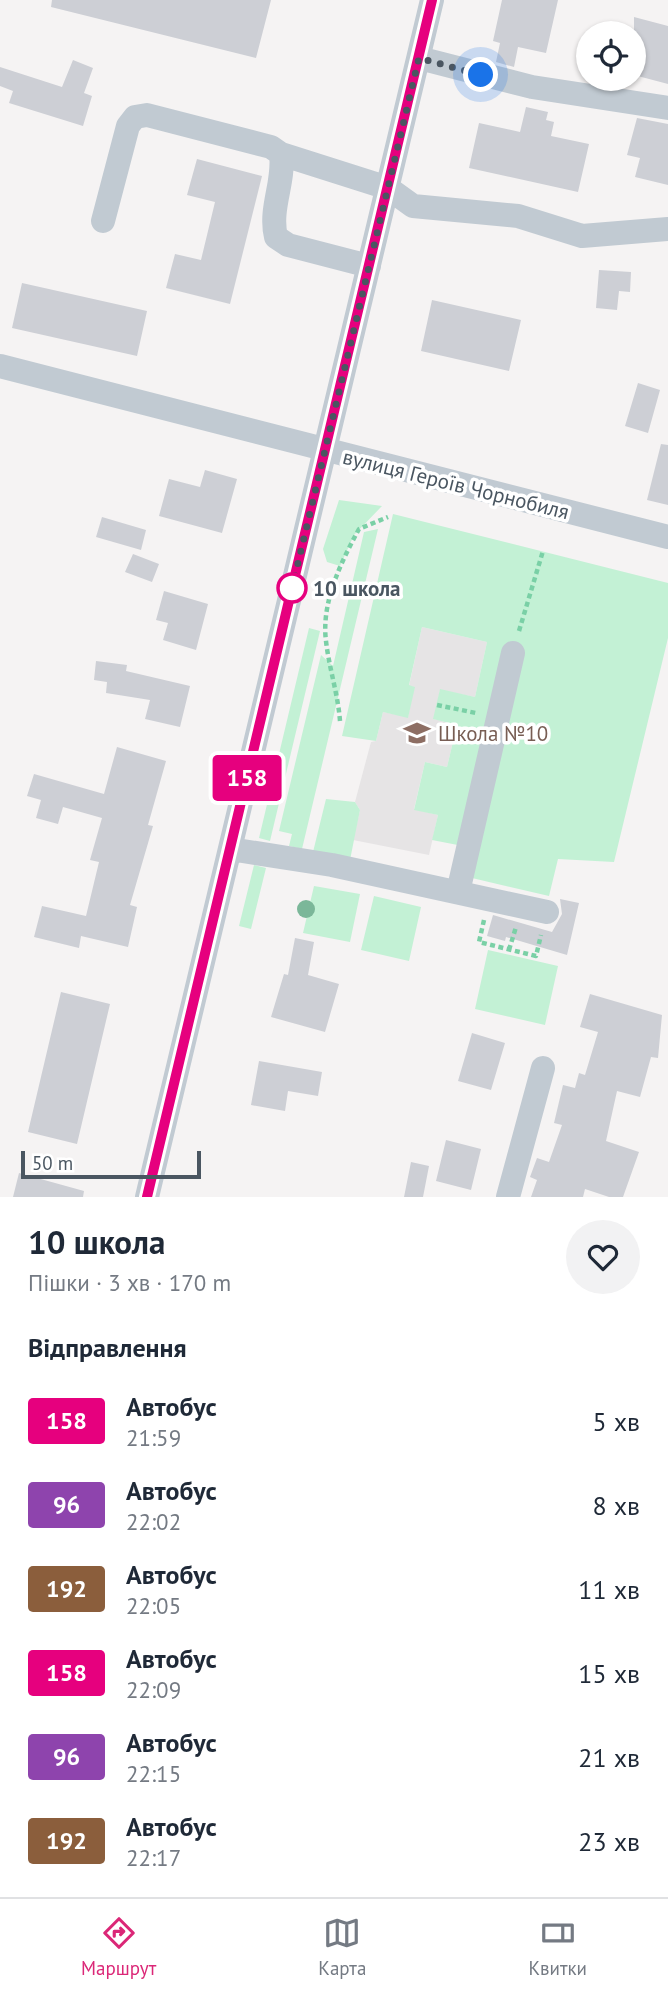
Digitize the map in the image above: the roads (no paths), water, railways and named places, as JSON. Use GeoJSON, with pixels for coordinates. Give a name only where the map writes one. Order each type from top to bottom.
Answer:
{"type":"FeatureCollection","features":[{"type":"Feature","properties":{"kind":"street"},"geometry":{"type":"LineString","coordinates":[[147,1197],[432,0]]}},
{"type":"Feature","properties":{"kind":"street"},"geometry":{"type":"LineString","coordinates":[[419,58],[532,87],[668,108]]}},
{"type":"Feature","properties":{"kind":"street"},"geometry":{"type":"LineString","coordinates":[[103,221],[128,126],[135,117],[147,115],[271,147],[281,154],[388,188],[413,206],[518,216],[582,236],[668,229]]}},
{"type":"Feature","properties":{"kind":"street"},"geometry":{"type":"LineString","coordinates":[[281,154],[283,168],[272,218],[276,237],[288,245],[369,266]]}},
{"type":"Feature","properties":{"kind":"street","name":"вулиця Героїв Чорнобиля"},"geometry":{"type":"LineString","coordinates":[[0,364],[325,451],[668,537]]}},
{"type":"Feature","properties":{"kind":"street"},"geometry":{"type":"LineString","coordinates":[[458,891],[513,653]]}},
{"type":"Feature","properties":{"kind":"street"},"geometry":{"type":"LineString","coordinates":[[230,849],[332,865],[547,912]]}},
{"type":"Feature","properties":{"kind":"street"},"geometry":{"type":"LineString","coordinates":[[508,1197],[543,1068]]}},
{"type":"Feature","properties":{"kind":"place","name":"10 школа"},"geometry":{"type":"Point","coordinates":[292,588]}},
{"type":"Feature","properties":{"kind":"place","name":"Школа №10"},"geometry":{"type":"Point","coordinates":[417,733]}}]}
